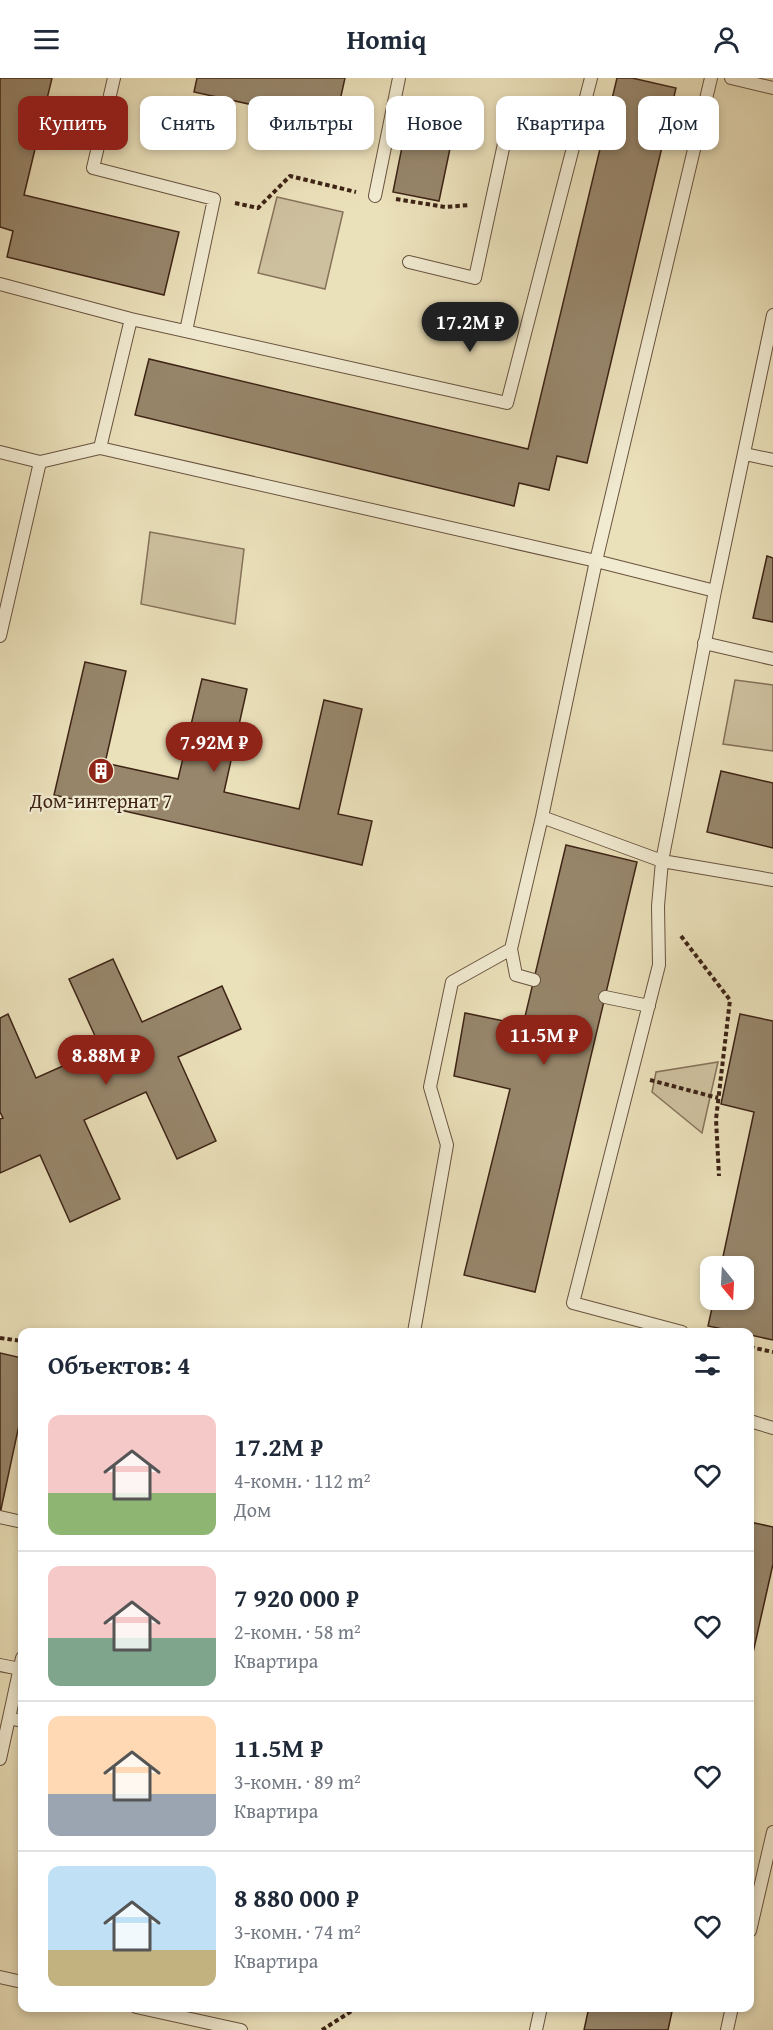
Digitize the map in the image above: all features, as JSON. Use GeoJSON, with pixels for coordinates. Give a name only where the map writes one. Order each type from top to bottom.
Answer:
{"type":"FeatureCollection","features":[{"type":"Feature","properties":{"kind":"lane"},"geometry":{"type":"LineString","coordinates":[[114,78],[93,168],[214,199],[186,331]]}},
{"type":"Feature","properties":{"kind":"lane"},"geometry":{"type":"LineString","coordinates":[[375,196],[399,78]]}},
{"type":"Feature","properties":{"kind":"lane"},"geometry":{"type":"LineString","coordinates":[[586,96],[591,78]]}},
{"type":"Feature","properties":{"kind":"lane"},"geometry":{"type":"LineString","coordinates":[[534,980],[516,975],[511,949],[542,817],[596,561],[711,78]]}},
{"type":"Feature","properties":{"kind":"lane"},"geometry":{"type":"LineString","coordinates":[[731,78],[773,88]]}},
{"type":"Feature","properties":{"kind":"lane"},"geometry":{"type":"LineString","coordinates":[[409,262],[475,278],[503,150]]}},
{"type":"Feature","properties":{"kind":"lane"},"geometry":{"type":"LineString","coordinates":[[0,284],[131,319],[507,403],[572,150]]}},
{"type":"Feature","properties":{"kind":"lane"},"geometry":{"type":"LineString","coordinates":[[667,1328],[573,1303],[659,965],[658,906],[662,861],[704,644],[773,315]]}},
{"type":"Feature","properties":{"kind":"lane"},"geometry":{"type":"LineString","coordinates":[[100,448],[131,319]]}},
{"type":"Feature","properties":{"kind":"lane"},"geometry":{"type":"LineString","coordinates":[[0,452],[40,462],[100,448],[596,561],[715,591]]}},
{"type":"Feature","properties":{"kind":"lane"},"geometry":{"type":"LineString","coordinates":[[745,454],[773,460]]}},
{"type":"Feature","properties":{"kind":"lane"},"geometry":{"type":"LineString","coordinates":[[0,636],[40,462]]}},
{"type":"Feature","properties":{"kind":"lane"},"geometry":{"type":"LineString","coordinates":[[704,644],[773,659]]}},
{"type":"Feature","properties":{"kind":"lane"},"geometry":{"type":"LineString","coordinates":[[542,817],[662,861],[773,880]]}},
{"type":"Feature","properties":{"kind":"lane"},"geometry":{"type":"LineString","coordinates":[[415,1328],[447,1146],[430,1088],[452,982],[511,949]]}},
{"type":"Feature","properties":{"kind":"lane"},"geometry":{"type":"LineString","coordinates":[[605,997],[649,1006]]}},
{"type":"Feature","properties":{"kind":"lane"},"geometry":{"type":"LineString","coordinates":[[754,1422],[773,1428]]}},
{"type":"Feature","properties":{"kind":"lane"},"geometry":{"type":"LineString","coordinates":[[0,1517],[18,1521]]}},
{"type":"Feature","properties":{"kind":"lane"},"geometry":{"type":"LineString","coordinates":[[0,1665],[18,1664]]}},
{"type":"Feature","properties":{"kind":"lane"},"geometry":{"type":"LineString","coordinates":[[0,1759],[18,1678]]}},
{"type":"Feature","properties":{"kind":"lane"},"geometry":{"type":"LineString","coordinates":[[9,1718],[18,1720]]}},
{"type":"Feature","properties":{"kind":"lane"},"geometry":{"type":"LineString","coordinates":[[754,1914],[773,1833]]}},
{"type":"Feature","properties":{"kind":"lane"},"geometry":{"type":"LineString","coordinates":[[0,1977],[18,1981]]}},
{"type":"Feature","properties":{"kind":"lane"},"geometry":{"type":"LineString","coordinates":[[159,2012],[241,2030]]}},
{"type":"Feature","properties":{"kind":"lane"},"geometry":{"type":"LineString","coordinates":[[536,2030],[540,2012]]}},
{"type":"Feature","properties":{"kind":"lane"},"geometry":{"type":"LineString","coordinates":[[727,2030],[731,2012]]}},
{"type":"Feature","properties":{"kind":"path"},"geometry":{"type":"LineString","coordinates":[[658,906],[730,1000],[716,1119],[719,1176]]}},
{"type":"Feature","properties":{"kind":"path"},"geometry":{"type":"LineString","coordinates":[[631,1076],[718,1098]]}},
{"type":"Feature","properties":{"kind":"path"},"geometry":{"type":"LineString","coordinates":[[0,1338],[18,1340]]}},
{"type":"Feature","properties":{"kind":"path"},"geometry":{"type":"LineString","coordinates":[[754,1348],[773,1352]]}},
{"type":"Feature","properties":{"kind":"path"},"geometry":{"type":"LineString","coordinates":[[322,2030],[350,2012]]}},
{"type":"Feature","properties":{"kind":"shaded area"},"geometry":{"type":"Polygon","coordinates":[[[277,197],[343,212],[325,289],[258,273],[277,197]]]}},
{"type":"Feature","properties":{"kind":"shaded area"},"geometry":{"type":"Polygon","coordinates":[[[150,532],[244,549],[235,624],[141,604],[150,532]]]}},
{"type":"Feature","properties":{"kind":"shaded area"},"geometry":{"type":"Polygon","coordinates":[[[735,680],[773,685],[773,751],[723,744],[735,680]]]}},
{"type":"Feature","properties":{"kind":"shaded area"},"geometry":{"type":"Polygon","coordinates":[[[718,1062],[702,1133],[652,1092],[656,1072],[718,1062]]]}},
{"type":"Feature","properties":{"kind":"building"},"geometry":{"type":"Polygon","coordinates":[[[0,78],[52,78],[48,96],[18,96],[18,150],[35,150],[24,195],[179,232],[164,295],[7,257],[13,231],[0,227],[0,78]]]}},
{"type":"Feature","properties":{"kind":"building"},"geometry":{"type":"Polygon","coordinates":[[[197,78],[345,78],[341,96],[248,96],[248,104],[236,101],[236,96],[212,96],[194,92],[197,78]]]}},
{"type":"Feature","properties":{"kind":"building"},"geometry":{"type":"Polygon","coordinates":[[[617,78],[632,78],[676,88],[674,96],[638,96],[638,150],[661,150],[587,463],[557,456],[549,490],[519,483],[514,506],[135,415],[149,359],[528,449],[600,150],[626,150],[626,96],[613,96],[617,78]]]}},
{"type":"Feature","properties":{"kind":"building"},"geometry":{"type":"Polygon","coordinates":[[[401,150],[450,150],[439,201],[393,192],[401,150]]]}},
{"type":"Feature","properties":{"kind":"building"},"geometry":{"type":"Polygon","coordinates":[[[767,556],[773,558],[773,622],[753,618],[767,556]]]}},
{"type":"Feature","properties":{"kind":"building","name":"Дом-интернат 7"},"geometry":{"type":"Polygon","coordinates":[[[85,662],[126,671],[105,763],[178,779],[202,679],[247,689],[224,792],[299,809],[324,700],[362,709],[338,814],[372,821],[362,865],[54,795],[85,662]]]}},
{"type":"Feature","properties":{"kind":"building"},"geometry":{"type":"Polygon","coordinates":[[[721,771],[773,783],[773,848],[707,832],[721,771]]]}},
{"type":"Feature","properties":{"kind":"building"},"geometry":{"type":"Polygon","coordinates":[[[566,845],[637,862],[535,1292],[464,1275],[510,1089],[454,1076],[465,1013],[523,1025],[566,845]]]}},
{"type":"Feature","properties":{"kind":"building"},"geometry":{"type":"Polygon","coordinates":[[[113,959],[142,1022],[222,986],[241,1029],[178,1057],[216,1141],[177,1159],[146,1092],[84,1120],[120,1199],[70,1222],[40,1155],[0,1173],[0,1119],[3,1118],[0,1112],[0,1018],[8,1014],[36,1078],[101,1049],[69,979],[113,959]]]}},
{"type":"Feature","properties":{"kind":"building"},"geometry":{"type":"Polygon","coordinates":[[[740,1014],[773,1021],[773,1340],[754,1336],[754,1328],[708,1326],[712,1310],[754,1310],[754,1256],[723,1256],[754,1112],[721,1104],[740,1014]]]}},
{"type":"Feature","properties":{"kind":"building"},"geometry":{"type":"Polygon","coordinates":[[[0,1353],[18,1357],[18,1430],[0,1514],[0,1353]]]}},
{"type":"Feature","properties":{"kind":"building"},"geometry":{"type":"Polygon","coordinates":[[[754,1523],[773,1527],[773,1564],[754,1648],[754,1523]]]}},
{"type":"Feature","properties":{"kind":"building"},"geometry":{"type":"Polygon","coordinates":[[[588,2012],[672,2012],[668,2030],[584,2030],[588,2012]]]}},
{"type":"Feature","properties":{"kind":"place","name":"Дом-интернат 7"},"geometry":{"type":"Point","coordinates":[101,771]}}]}
